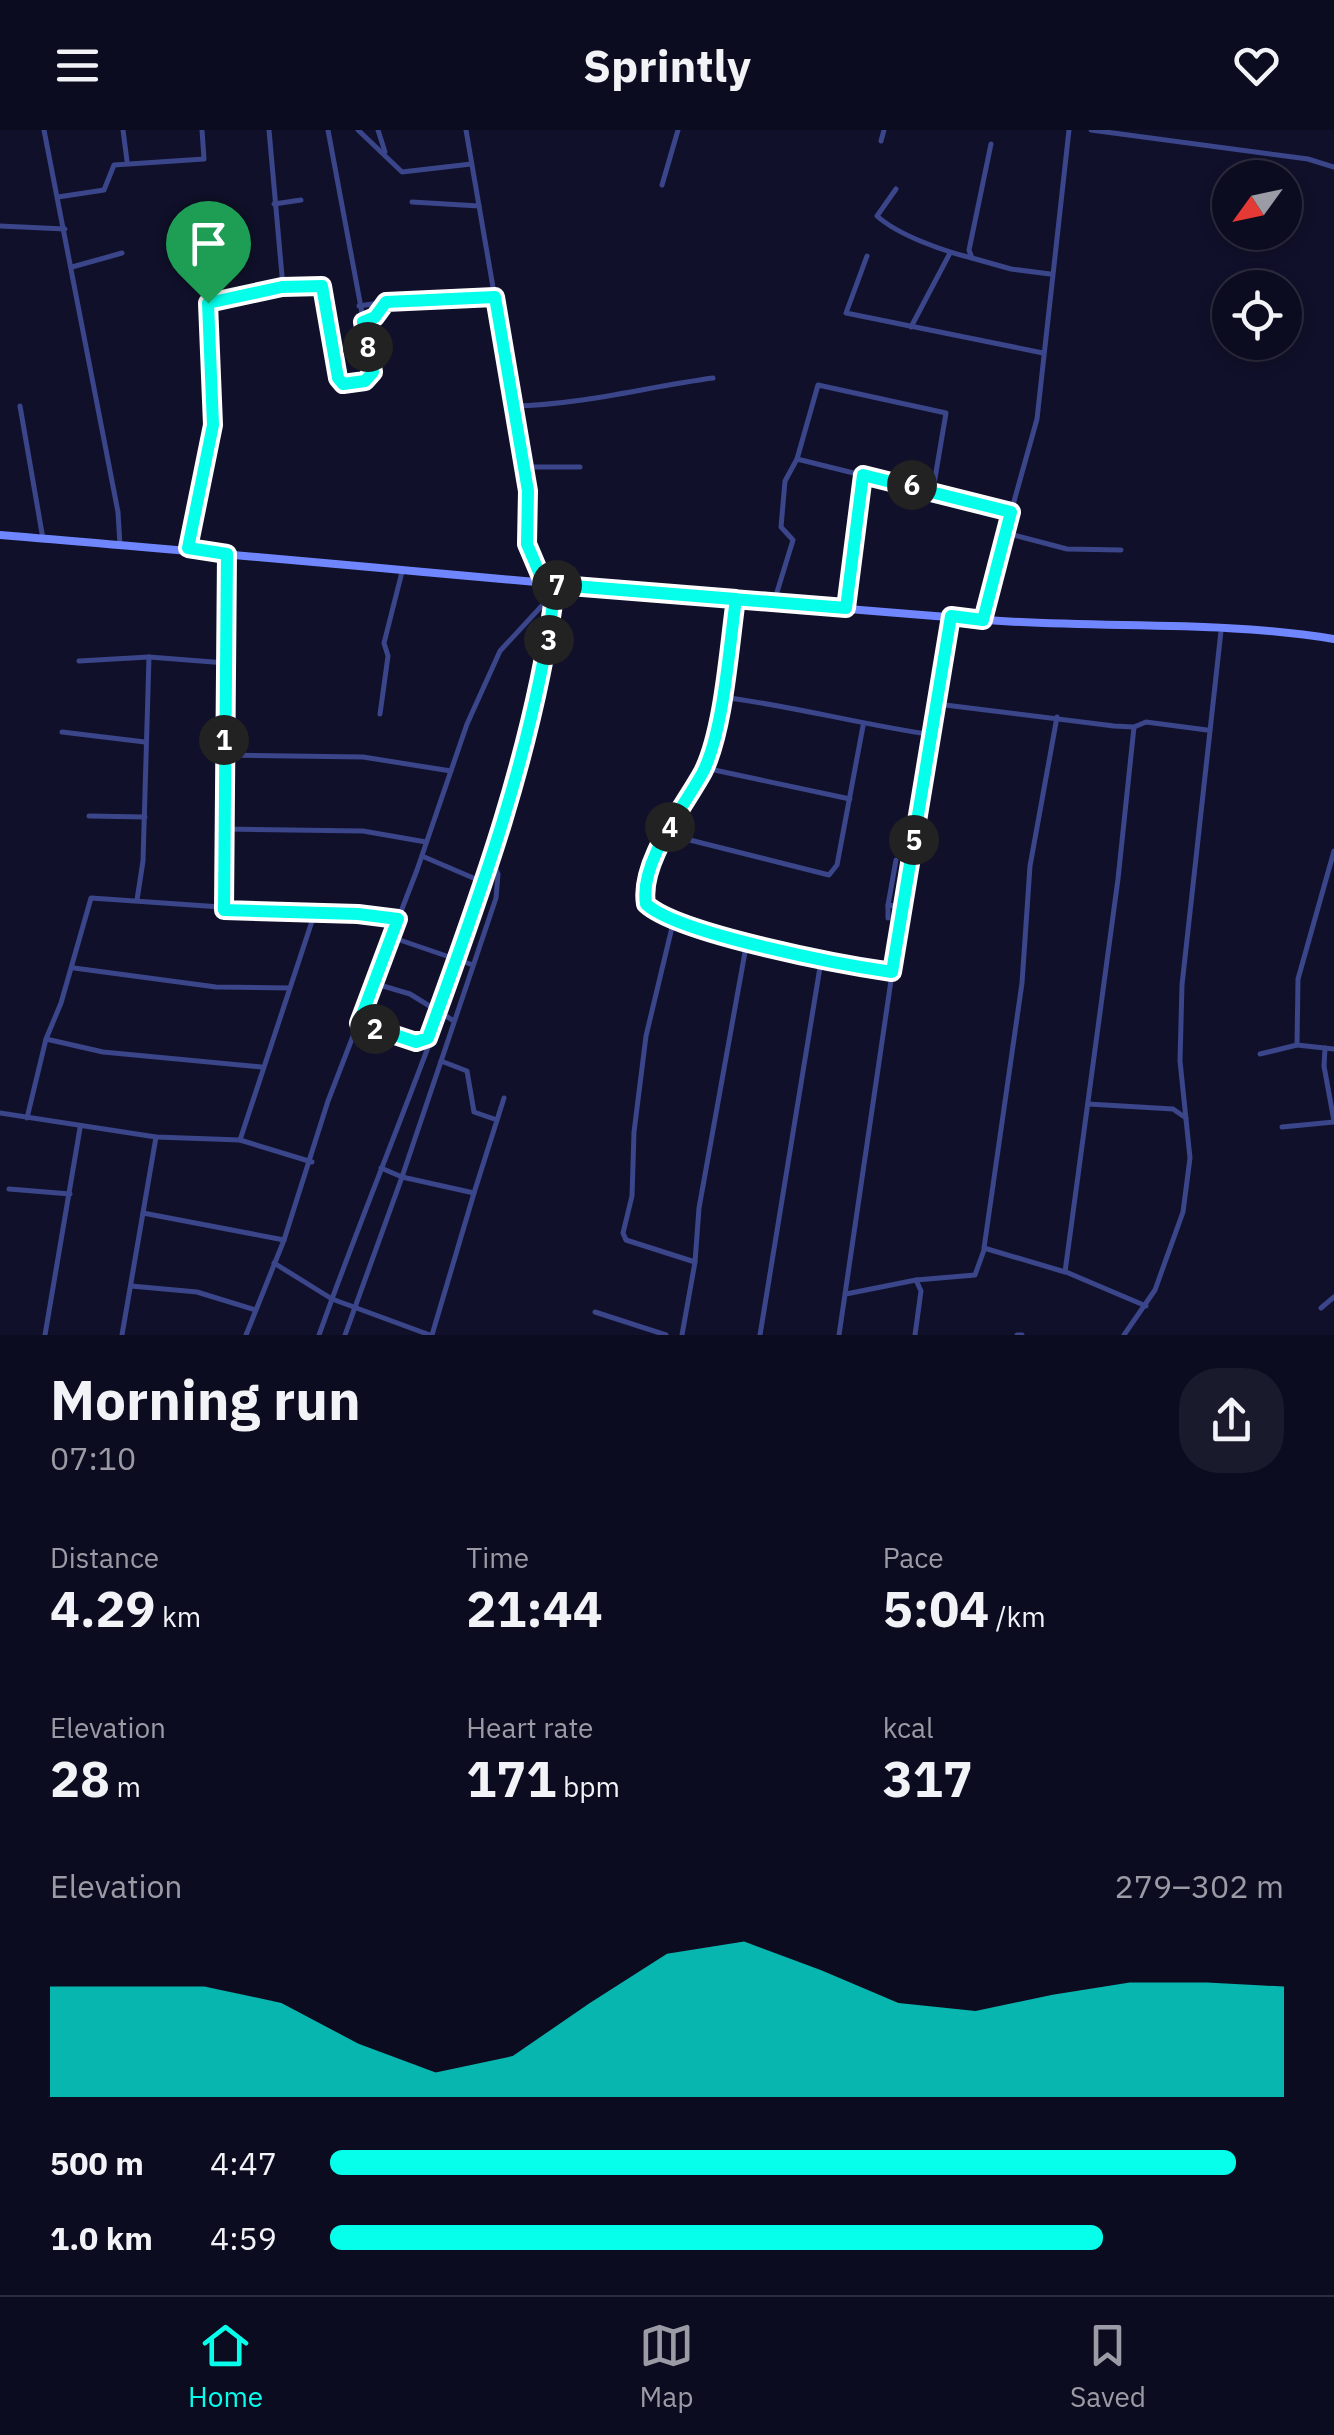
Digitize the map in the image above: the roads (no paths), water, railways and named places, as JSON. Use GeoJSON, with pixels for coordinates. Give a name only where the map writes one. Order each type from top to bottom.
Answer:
{"type":"FeatureCollection","features":[{"type":"Feature","properties":{"kind":"main road"},"geometry":{"type":"LineString","coordinates":[[0,535],[188,548],[402,572],[983,620],[1334,638]]}},
{"type":"Feature","properties":{"kind":"street"},"geometry":{"type":"LineString","coordinates":[[44,130],[72,267],[94,407],[118,512],[120,545]]}},
{"type":"Feature","properties":{"kind":"street"},"geometry":{"type":"LineString","coordinates":[[123,130],[127,161]]}},
{"type":"Feature","properties":{"kind":"street"},"geometry":{"type":"LineString","coordinates":[[58,196],[104,190],[114,165],[127,161],[204,159],[202,130]]}},
{"type":"Feature","properties":{"kind":"street"},"geometry":{"type":"LineString","coordinates":[[269,130],[282,287]]}},
{"type":"Feature","properties":{"kind":"street"},"geometry":{"type":"LineString","coordinates":[[208,303],[282,287],[322,286],[338,378],[343,384],[365,381],[373,372],[328,130]]}},
{"type":"Feature","properties":{"kind":"street"},"geometry":{"type":"LineString","coordinates":[[358,130],[386,154]]}},
{"type":"Feature","properties":{"kind":"street"},"geometry":{"type":"LineString","coordinates":[[378,130],[390,165],[402,172],[471,164]]}},
{"type":"Feature","properties":{"kind":"street"},"geometry":{"type":"LineString","coordinates":[[466,130],[524,467],[527,544],[544,584]]}},
{"type":"Feature","properties":{"kind":"street"},"geometry":{"type":"LineString","coordinates":[[662,185],[678,130]]}},
{"type":"Feature","properties":{"kind":"street"},"geometry":{"type":"LineString","coordinates":[[881,141],[884,130]]}},
{"type":"Feature","properties":{"kind":"street"},"geometry":{"type":"LineString","coordinates":[[983,620],[1036,419],[1069,130]]}},
{"type":"Feature","properties":{"kind":"street"},"geometry":{"type":"LineString","coordinates":[[1090,130],[1308,159],[1334,166]]}},
{"type":"Feature","properties":{"kind":"street"},"geometry":{"type":"LineString","coordinates":[[972,258],[969,250],[991,144]]}},
{"type":"Feature","properties":{"kind":"street"},"geometry":{"type":"LineString","coordinates":[[896,189],[877,216],[898,233],[972,258],[1051,274]]}},
{"type":"Feature","properties":{"kind":"street"},"geometry":{"type":"LineString","coordinates":[[274,204],[301,200]]}},
{"type":"Feature","properties":{"kind":"street"},"geometry":{"type":"LineString","coordinates":[[412,202],[479,206]]}},
{"type":"Feature","properties":{"kind":"street"},"geometry":{"type":"LineString","coordinates":[[0,226],[64,229]]}},
{"type":"Feature","properties":{"kind":"street"},"geometry":{"type":"LineString","coordinates":[[911,328],[950,252]]}},
{"type":"Feature","properties":{"kind":"street"},"geometry":{"type":"LineString","coordinates":[[72,267],[122,253]]}},
{"type":"Feature","properties":{"kind":"street"},"geometry":{"type":"LineString","coordinates":[[188,548],[213,425],[208,303],[195,255]]}},
{"type":"Feature","properties":{"kind":"street"},"geometry":{"type":"LineString","coordinates":[[867,256],[846,313],[1044,354]]}},
{"type":"Feature","properties":{"kind":"street"},"geometry":{"type":"LineString","coordinates":[[359,306],[495,297]]}},
{"type":"Feature","properties":{"kind":"street"},"geometry":{"type":"LineString","coordinates":[[363,322],[375,317],[386,302]]}},
{"type":"Feature","properties":{"kind":"street"},"geometry":{"type":"LineString","coordinates":[[514,406],[573,403],[614,391],[713,378]]}},
{"type":"Feature","properties":{"kind":"street"},"geometry":{"type":"LineString","coordinates":[[774,602],[793,540],[780,527],[785,480],[798,458],[818,385],[946,413],[933,490]]}},
{"type":"Feature","properties":{"kind":"street"},"geometry":{"type":"LineString","coordinates":[[20,406],[43,538]]}},
{"type":"Feature","properties":{"kind":"street"},"geometry":{"type":"LineString","coordinates":[[798,458],[1011,512]]}},
{"type":"Feature","properties":{"kind":"street"},"geometry":{"type":"LineString","coordinates":[[524,467],[580,466]]}},
{"type":"Feature","properties":{"kind":"street"},"geometry":{"type":"LineString","coordinates":[[846,608],[863,475]]}},
{"type":"Feature","properties":{"kind":"street"},"geometry":{"type":"LineString","coordinates":[[1006,533],[1067,549],[1120,550]]}},
{"type":"Feature","properties":{"kind":"street"},"geometry":{"type":"LineString","coordinates":[[221,908],[227,554]]}},
{"type":"Feature","properties":{"kind":"street"},"geometry":{"type":"LineString","coordinates":[[380,714],[388,656],[384,643],[402,572]]}},
{"type":"Feature","properties":{"kind":"street"},"geometry":{"type":"LineString","coordinates":[[246,1335],[312,1162],[328,1101],[500,651],[523,622],[554,597],[561,585]]}},
{"type":"Feature","properties":{"kind":"street"},"geometry":{"type":"LineString","coordinates":[[319,1335],[485,883],[543,682],[554,597]]}},
{"type":"Feature","properties":{"kind":"street"},"geometry":{"type":"LineString","coordinates":[[736,599],[722,697],[705,768],[666,834],[644,898],[649,908],[674,920],[821,961],[892,972]]}},
{"type":"Feature","properties":{"kind":"street"},"geometry":{"type":"LineString","coordinates":[[839,1335],[902,906],[934,735],[951,616]]}},
{"type":"Feature","properties":{"kind":"street"},"geometry":{"type":"LineString","coordinates":[[1124,1335],[1146,1306],[1183,1212],[1190,1158],[1180,1061],[1182,986],[1207,730],[1221,631]]}},
{"type":"Feature","properties":{"kind":"street"},"geometry":{"type":"LineString","coordinates":[[78,660],[149,657],[226,662]]}},
{"type":"Feature","properties":{"kind":"street"},"geometry":{"type":"LineString","coordinates":[[138,900],[145,817],[149,657]]}},
{"type":"Feature","properties":{"kind":"street"},"geometry":{"type":"LineString","coordinates":[[722,697],[794,706],[863,726],[934,735]]}},
{"type":"Feature","properties":{"kind":"street"},"geometry":{"type":"LineString","coordinates":[[937,704],[1134,727],[1146,722],[1207,730]]}},
{"type":"Feature","properties":{"kind":"street"},"geometry":{"type":"LineString","coordinates":[[846,1294],[916,1280],[975,1275],[984,1248],[1022,983],[1030,866],[1056,718]]}},
{"type":"Feature","properties":{"kind":"street"},"geometry":{"type":"LineString","coordinates":[[666,834],[830,875],[837,865],[863,726]]}},
{"type":"Feature","properties":{"kind":"street"},"geometry":{"type":"LineString","coordinates":[[1065,1272],[1134,727]]}},
{"type":"Feature","properties":{"kind":"street"},"geometry":{"type":"LineString","coordinates":[[62,732],[145,742]]}},
{"type":"Feature","properties":{"kind":"street"},"geometry":{"type":"LineString","coordinates":[[224,755],[363,757],[451,771]]}},
{"type":"Feature","properties":{"kind":"street"},"geometry":{"type":"LineString","coordinates":[[705,768],[850,799]]}},
{"type":"Feature","properties":{"kind":"street"},"geometry":{"type":"LineString","coordinates":[[88,816],[145,817]]}},
{"type":"Feature","properties":{"kind":"street"},"geometry":{"type":"LineString","coordinates":[[222,829],[349,830],[426,842]]}},
{"type":"Feature","properties":{"kind":"street"},"geometry":{"type":"LineString","coordinates":[[1297,1046],[1298,978],[1334,851]]}},
{"type":"Feature","properties":{"kind":"street"},"geometry":{"type":"LineString","coordinates":[[422,856],[485,883]]}},
{"type":"Feature","properties":{"kind":"street"},"geometry":{"type":"LineString","coordinates":[[346,1335],[498,887],[492,860]]}},
{"type":"Feature","properties":{"kind":"street"},"geometry":{"type":"LineString","coordinates":[[888,918],[896,860]]}},
{"type":"Feature","properties":{"kind":"street"},"geometry":{"type":"LineString","coordinates":[[28,1118],[46,1039],[73,968],[88,901],[95,896],[221,908],[228,912],[315,912],[398,919]]}},
{"type":"Feature","properties":{"kind":"street"},"geometry":{"type":"LineString","coordinates":[[888,904],[902,906]]}},
{"type":"Feature","properties":{"kind":"street"},"geometry":{"type":"LineString","coordinates":[[240,1140],[260,1068],[315,912]]}},
{"type":"Feature","properties":{"kind":"street"},"geometry":{"type":"LineString","coordinates":[[674,920],[646,1036],[634,1132],[632,1196],[623,1234],[626,1240],[695,1262]]}},
{"type":"Feature","properties":{"kind":"street"},"geometry":{"type":"LineString","coordinates":[[391,937],[473,964]]}},
{"type":"Feature","properties":{"kind":"street"},"geometry":{"type":"LineString","coordinates":[[682,1335],[695,1262],[698,1208],[747,941]]}},
{"type":"Feature","properties":{"kind":"street"},"geometry":{"type":"LineString","coordinates":[[760,1335],[821,961]]}},
{"type":"Feature","properties":{"kind":"street"},"geometry":{"type":"LineString","coordinates":[[73,968],[216,986],[290,988]]}},
{"type":"Feature","properties":{"kind":"street"},"geometry":{"type":"LineString","coordinates":[[373,983],[439,1008],[454,1021]]}},
{"type":"Feature","properties":{"kind":"street"},"geometry":{"type":"LineString","coordinates":[[359,1023],[416,1042],[428,1038]]}},
{"type":"Feature","properties":{"kind":"street"},"geometry":{"type":"LineString","coordinates":[[46,1039],[103,1052],[260,1068]]}},
{"type":"Feature","properties":{"kind":"street"},"geometry":{"type":"LineString","coordinates":[[1260,1054],[1297,1046],[1334,1049]]}},
{"type":"Feature","properties":{"kind":"street"},"geometry":{"type":"LineString","coordinates":[[1282,1128],[1334,1122],[1324,1066],[1325,1048]]}},
{"type":"Feature","properties":{"kind":"street"},"geometry":{"type":"LineString","coordinates":[[441,1061],[467,1071],[474,1112],[497,1120]]}},
{"type":"Feature","properties":{"kind":"street"},"geometry":{"type":"LineString","coordinates":[[274,1263],[332,1299],[431,1335],[504,1098]]}},
{"type":"Feature","properties":{"kind":"street"},"geometry":{"type":"LineString","coordinates":[[1088,1104],[1174,1108],[1186,1118]]}},
{"type":"Feature","properties":{"kind":"street"},"geometry":{"type":"LineString","coordinates":[[0,1113],[156,1137],[240,1140],[312,1162]]}},
{"type":"Feature","properties":{"kind":"street"},"geometry":{"type":"LineString","coordinates":[[44,1335],[80,1128]]}},
{"type":"Feature","properties":{"kind":"street"},"geometry":{"type":"LineString","coordinates":[[122,1335],[156,1137]]}},
{"type":"Feature","properties":{"kind":"street"},"geometry":{"type":"LineString","coordinates":[[380,1168],[402,1177],[474,1193]]}},
{"type":"Feature","properties":{"kind":"street"},"geometry":{"type":"LineString","coordinates":[[8,1189],[70,1194]]}},
{"type":"Feature","properties":{"kind":"street"},"geometry":{"type":"LineString","coordinates":[[143,1213],[284,1240]]}},
{"type":"Feature","properties":{"kind":"street"},"geometry":{"type":"LineString","coordinates":[[984,1248],[1065,1272],[1146,1306]]}},
{"type":"Feature","properties":{"kind":"street"},"geometry":{"type":"LineString","coordinates":[[915,1335],[921,1291],[916,1280]]}},
{"type":"Feature","properties":{"kind":"street"},"geometry":{"type":"LineString","coordinates":[[131,1286],[197,1292],[256,1310]]}},
{"type":"Feature","properties":{"kind":"street"},"geometry":{"type":"LineString","coordinates":[[1321,1308],[1334,1298]]}},
{"type":"Feature","properties":{"kind":"street"},"geometry":{"type":"LineString","coordinates":[[596,1312],[666,1335]]}}]}
